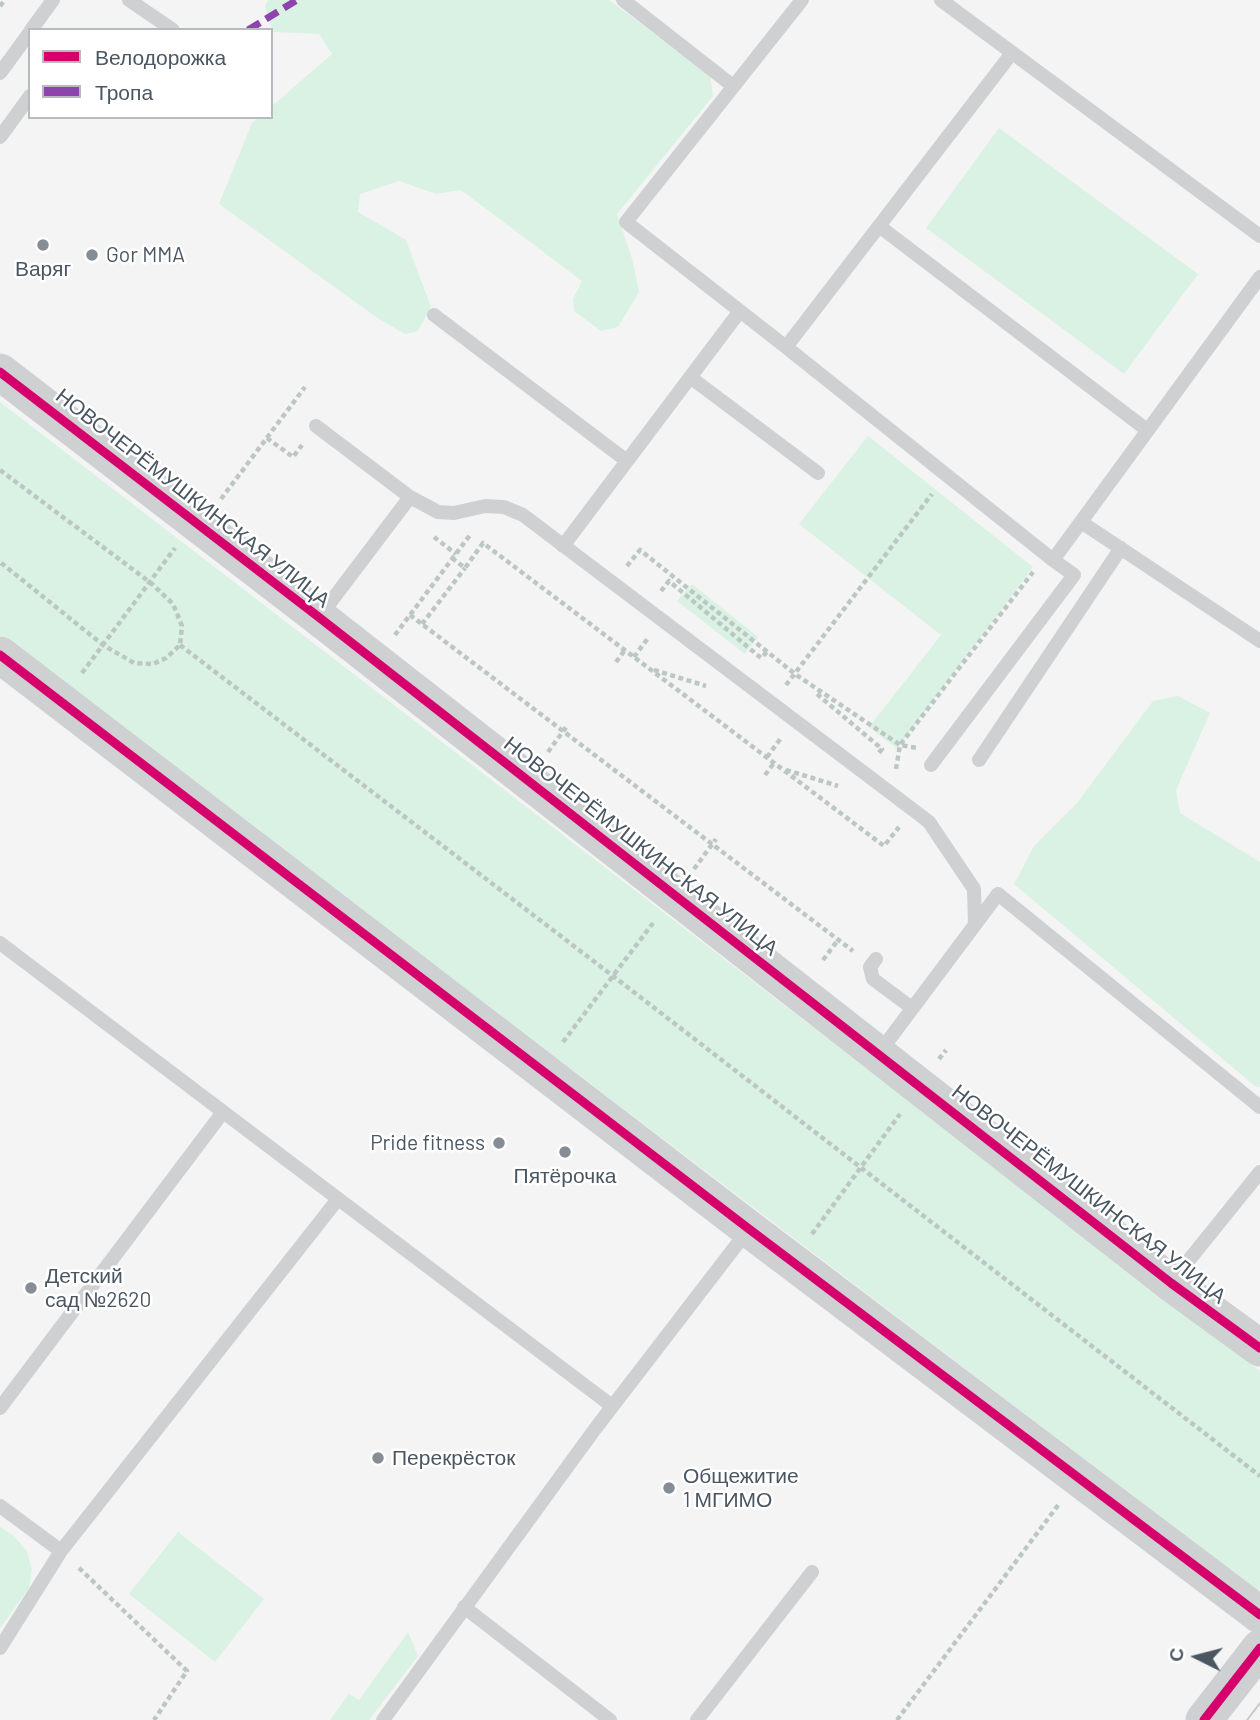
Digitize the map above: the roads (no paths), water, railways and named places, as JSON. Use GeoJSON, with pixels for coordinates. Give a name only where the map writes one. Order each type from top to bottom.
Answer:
{"type":"FeatureCollection","features":[{"type":"Feature","properties":{"kind":"street","name":"НОВОЧЕРЁМУШКИНСКАЯ УЛИЦА"},"geometry":{"type":"LineString","coordinates":[[0,372],[206,512],[319,617],[1171,1283],[1260,1348]]}},
{"type":"Feature","properties":{"kind":"street"},"geometry":{"type":"LineString","coordinates":[[0,655],[749,1229],[1260,1615]]}},
{"type":"Feature","properties":{"kind":"street"},"geometry":{"type":"LineString","coordinates":[[1205,1720],[1260,1648]]}},
{"type":"Feature","properties":{"kind":"lane"},"geometry":{"type":"LineString","coordinates":[[33,28],[53,0]]}},
{"type":"Feature","properties":{"kind":"lane"},"geometry":{"type":"LineString","coordinates":[[130,0],[170,28]]}},
{"type":"Feature","properties":{"kind":"lane"},"geometry":{"type":"LineString","coordinates":[[622,0],[733,86]]}},
{"type":"Feature","properties":{"kind":"lane"},"geometry":{"type":"LineString","coordinates":[[802,0],[626,222],[1074,575],[931,765]]}},
{"type":"Feature","properties":{"kind":"lane"},"geometry":{"type":"LineString","coordinates":[[941,0],[1260,236]]}},
{"type":"Feature","properties":{"kind":"lane"},"geometry":{"type":"LineString","coordinates":[[0,73],[28,35]]}},
{"type":"Feature","properties":{"kind":"lane"},"geometry":{"type":"LineString","coordinates":[[786,347],[1012,53]]}},
{"type":"Feature","properties":{"kind":"lane"},"geometry":{"type":"LineString","coordinates":[[0,137],[28,99]]}},
{"type":"Feature","properties":{"kind":"lane"},"geometry":{"type":"LineString","coordinates":[[879,226],[1147,430]]}},
{"type":"Feature","properties":{"kind":"lane"},"geometry":{"type":"LineString","coordinates":[[1050,557],[1081,522],[1260,277]]}},
{"type":"Feature","properties":{"kind":"lane"},"geometry":{"type":"LineString","coordinates":[[563,546],[740,311]]}},
{"type":"Feature","properties":{"kind":"lane"},"geometry":{"type":"LineString","coordinates":[[434,315],[627,461]]}},
{"type":"Feature","properties":{"kind":"lane"},"geometry":{"type":"LineString","coordinates":[[690,377],[818,473]]}},
{"type":"Feature","properties":{"kind":"lane"},"geometry":{"type":"LineString","coordinates":[[316,426],[410,497],[439,512],[454,513],[492,506],[504,507],[523,515],[912,809],[929,822],[974,890],[975,925]]}},
{"type":"Feature","properties":{"kind":"lane"},"geometry":{"type":"LineString","coordinates":[[319,617],[410,497]]}},
{"type":"Feature","properties":{"kind":"lane"},"geometry":{"type":"LineString","coordinates":[[1081,522],[1260,641]]}},
{"type":"Feature","properties":{"kind":"lane"},"geometry":{"type":"LineString","coordinates":[[979,760],[1121,548]]}},
{"type":"Feature","properties":{"kind":"lane"},"geometry":{"type":"LineString","coordinates":[[878,1053],[998,894],[1260,1107]]}},
{"type":"Feature","properties":{"kind":"lane"},"geometry":{"type":"LineString","coordinates":[[0,943],[612,1406]]}},
{"type":"Feature","properties":{"kind":"lane"},"geometry":{"type":"LineString","coordinates":[[874,962],[873,979],[912,1008]]}},
{"type":"Feature","properties":{"kind":"lane"},"geometry":{"type":"LineString","coordinates":[[0,1408],[223,1112]]}},
{"type":"Feature","properties":{"kind":"lane"},"geometry":{"type":"LineString","coordinates":[[1171,1283],[1260,1172]]}},
{"type":"Feature","properties":{"kind":"lane"},"geometry":{"type":"LineString","coordinates":[[0,1648],[61,1551],[338,1199]]}},
{"type":"Feature","properties":{"kind":"lane"},"geometry":{"type":"LineString","coordinates":[[383,1720],[612,1406],[749,1229]]}},
{"type":"Feature","properties":{"kind":"lane"},"geometry":{"type":"LineString","coordinates":[[0,1506],[61,1551]]}},
{"type":"Feature","properties":{"kind":"lane"},"geometry":{"type":"LineString","coordinates":[[698,1720],[812,1572]]}},
{"type":"Feature","properties":{"kind":"lane"},"geometry":{"type":"LineString","coordinates":[[464,1607],[590,1714],[610,1720]]}},
{"type":"Feature","properties":{"kind":"tram line"},"geometry":{"type":"LineString","coordinates":[[1247,1720],[1260,1703]]}},
{"type":"Feature","properties":{"kind":"place","name":"Варяг"},"geometry":{"type":"Point","coordinates":[43,245]}},
{"type":"Feature","properties":{"kind":"place","name":"Gor MMA"},"geometry":{"type":"Point","coordinates":[92,255]}},
{"type":"Feature","properties":{"kind":"place","name":"Pride fitness"},"geometry":{"type":"Point","coordinates":[499,1143]}},
{"type":"Feature","properties":{"kind":"place","name":"Пятёрочка"},"geometry":{"type":"Point","coordinates":[565,1152]}},
{"type":"Feature","properties":{"kind":"place","name":"Детский сад №2620"},"geometry":{"type":"Point","coordinates":[31,1288]}},
{"type":"Feature","properties":{"kind":"place","name":"Перекрёсток"},"geometry":{"type":"Point","coordinates":[378,1458]}},
{"type":"Feature","properties":{"kind":"place","name":"Общежитие 1 МГИМО"},"geometry":{"type":"Point","coordinates":[669,1488]}}]}
